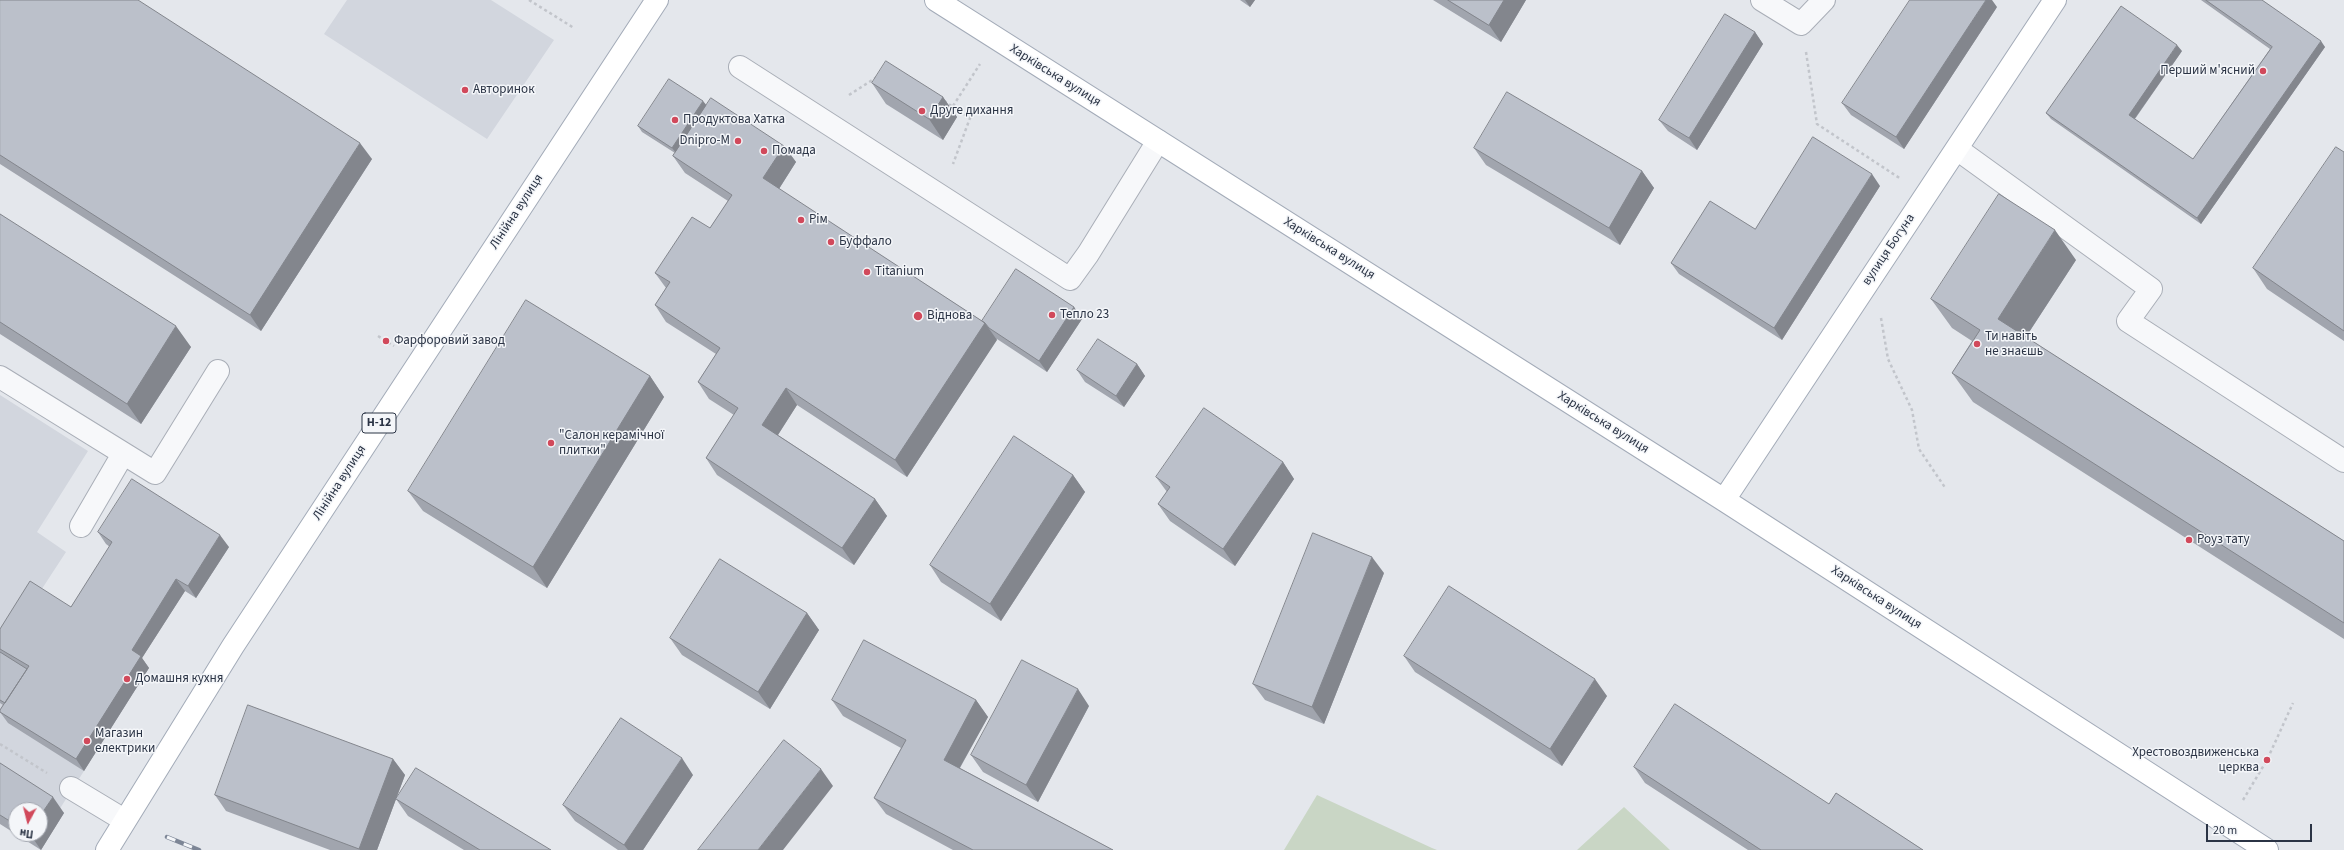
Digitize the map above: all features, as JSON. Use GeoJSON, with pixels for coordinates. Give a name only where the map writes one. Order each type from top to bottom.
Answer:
{"type":"FeatureCollection","features":[{"type":"Feature","properties":{"kind":"main road","name":"Лінійна вулиця"},"geometry":{"type":"LineString","coordinates":[[107,850],[124,820],[233,646],[657,0]]}},
{"type":"Feature","properties":{"kind":"main road","name":"Харківська вулиця"},"geometry":{"type":"LineString","coordinates":[[936,0],[1724,500],[2267,850]]}},
{"type":"Feature","properties":{"kind":"main road","name":"вулиця Богуна"},"geometry":{"type":"LineString","coordinates":[[1724,500],[1957,148],[2049,2]]}},
{"type":"Feature","properties":{"kind":"lane"},"geometry":{"type":"LineString","coordinates":[[1762,0],[1802,24],[1824,0]]}},
{"type":"Feature","properties":{"kind":"lane"},"geometry":{"type":"LineString","coordinates":[[740,67],[1070,279],[1088,254],[1158,141]]}},
{"type":"Feature","properties":{"kind":"lane"},"geometry":{"type":"LineString","coordinates":[[1957,148],[2150,289],[2128,321],[2344,461]]}},
{"type":"Feature","properties":{"kind":"lane"},"geometry":{"type":"LineString","coordinates":[[0,378],[155,473],[218,371]]}},
{"type":"Feature","properties":{"kind":"lane"},"geometry":{"type":"LineString","coordinates":[[81,526],[123,454]]}},
{"type":"Feature","properties":{"kind":"lane"},"geometry":{"type":"LineString","coordinates":[[71,788],[124,820]]}},
{"type":"Feature","properties":{"kind":"path"},"geometry":{"type":"LineString","coordinates":[[529,0],[574,28]]}},
{"type":"Feature","properties":{"kind":"path"},"geometry":{"type":"LineString","coordinates":[[1802,24],[1818,124],[1903,181]]}},
{"type":"Feature","properties":{"kind":"path"},"geometry":{"type":"LineString","coordinates":[[953,106],[996,38]]}},
{"type":"Feature","properties":{"kind":"path"},"geometry":{"type":"LineString","coordinates":[[849,95],[882,74]]}},
{"type":"Feature","properties":{"kind":"path"},"geometry":{"type":"LineString","coordinates":[[940,98],[970,118],[953,164]]}},
{"type":"Feature","properties":{"kind":"path"},"geometry":{"type":"LineString","coordinates":[[1880,312],[1882,333],[1888,359],[1912,410],[1919,449],[1946,489]]}},
{"type":"Feature","properties":{"kind":"path"},"geometry":{"type":"LineString","coordinates":[[2228,825],[2266,760],[2293,703]]}},
{"type":"Feature","properties":{"kind":"path"},"geometry":{"type":"LineString","coordinates":[[0,744],[71,788]]}},
{"type":"Feature","properties":{"kind":"shaded area","name":"Авторинок"},"geometry":{"type":"Polygon","coordinates":[[[347,0],[491,0],[554,40],[487,139],[324,34],[347,0]]]}},
{"type":"Feature","properties":{"kind":"shaded area"},"geometry":{"type":"Polygon","coordinates":[[[0,395],[88,451],[37,532],[66,552],[0,653],[0,395]]]}},
{"type":"Feature","properties":{"kind":"shaded area"},"geometry":{"type":"Polygon","coordinates":[[[0,655],[84,771],[59,810],[0,772],[0,655]]]}},
{"type":"Feature","properties":{"kind":"green space"},"geometry":{"type":"Polygon","coordinates":[[[1317,795],[1432,848],[1437,850],[1284,850],[1317,795]]]}},
{"type":"Feature","properties":{"kind":"green space"},"geometry":{"type":"Polygon","coordinates":[[[1624,807],[1670,850],[1577,850],[1624,807]]]}},
{"type":"Feature","properties":{"kind":"building"},"geometry":{"type":"Polygon","coordinates":[[[0,0],[138,0],[360,143],[250,315],[0,155],[0,0]]]}},
{"type":"Feature","properties":{"kind":"building"},"geometry":{"type":"Polygon","coordinates":[[[1448,0],[1504,0],[1489,25],[1448,0]]]}},
{"type":"Feature","properties":{"kind":"building"},"geometry":{"type":"Polygon","coordinates":[[[1910,0],[1986,0],[1896,137],[1842,103],[1910,0]]]}},
{"type":"Feature","properties":{"kind":"building"},"geometry":{"type":"Polygon","coordinates":[[[2206,0],[2262,0],[2321,41],[2197,218],[2046,113],[2121,6],[2177,45],[2129,115],[2193,159],[2272,47],[2206,0]]]}},
{"type":"Feature","properties":{"kind":"building"},"geometry":{"type":"Polygon","coordinates":[[[1725,14],[1755,32],[1689,138],[1659,120],[1725,14]]]}},
{"type":"Feature","properties":{"kind":"building"},"geometry":{"type":"Polygon","coordinates":[[[886,61],[943,97],[929,119],[872,83],[886,61]]]}},
{"type":"Feature","properties":{"kind":"building","name":"Продуктова Хатка"},"geometry":{"type":"Polygon","coordinates":[[[669,79],[703,101],[672,148],[638,126],[669,79]]]}},
{"type":"Feature","properties":{"kind":"building"},"geometry":{"type":"Polygon","coordinates":[[[1507,92],[1642,171],[1609,228],[1474,148],[1507,92]]]}},
{"type":"Feature","properties":{"kind":"building"},"geometry":{"type":"Polygon","coordinates":[[[711,98],[784,146],[763,178],[985,323],[895,460],[786,388],[762,425],[875,499],[842,548],[706,458],[738,408],[698,382],[720,348],[655,305],[670,282],[655,273],[692,217],[710,228],[732,195],[673,156],[711,98]]]}},
{"type":"Feature","properties":{"kind":"building"},"geometry":{"type":"Polygon","coordinates":[[[1813,137],[1872,174],[1774,328],[1671,263],[1710,201],[1755,229],[1813,137]]]}},
{"type":"Feature","properties":{"kind":"building"},"geometry":{"type":"Polygon","coordinates":[[[2336,147],[2344,152],[2344,331],[2253,268],[2336,147]]]}},
{"type":"Feature","properties":{"kind":"building"},"geometry":{"type":"Polygon","coordinates":[[[1999,194],[2055,230],[1998,319],[2344,541],[2344,623],[1952,373],[1980,330],[1931,299],[1999,194]]]}},
{"type":"Feature","properties":{"kind":"building"},"geometry":{"type":"Polygon","coordinates":[[[0,214],[176,326],[127,404],[0,322],[0,214]]]}},
{"type":"Feature","properties":{"kind":"building"},"geometry":{"type":"Polygon","coordinates":[[[1016,269],[1074,307],[1039,361],[989,328],[982,321],[1016,269]]]}},
{"type":"Feature","properties":{"kind":"building","name":"\"Салон керамічної плитки\""},"geometry":{"type":"Polygon","coordinates":[[[526,300],[650,376],[533,567],[408,491],[526,300]]]}},
{"type":"Feature","properties":{"kind":"building"},"geometry":{"type":"Polygon","coordinates":[[[1098,339],[1137,364],[1116,396],[1077,370],[1098,339]]]}},
{"type":"Feature","properties":{"kind":"building"},"geometry":{"type":"Polygon","coordinates":[[[1204,408],[1283,462],[1223,549],[1158,504],[1170,487],[1156,477],[1204,408]]]}},
{"type":"Feature","properties":{"kind":"building"},"geometry":{"type":"Polygon","coordinates":[[[1014,436],[1073,475],[990,604],[930,565],[1014,436]]]}},
{"type":"Feature","properties":{"kind":"building"},"geometry":{"type":"Polygon","coordinates":[[[132,479],[220,535],[188,586],[176,579],[132,650],[141,656],[76,759],[0,712],[29,666],[0,649],[0,629],[30,581],[71,607],[112,542],[98,532],[132,479]]]}},
{"type":"Feature","properties":{"kind":"building"},"geometry":{"type":"Polygon","coordinates":[[[1313,533],[1372,557],[1312,707],[1253,684],[1313,533]]]}},
{"type":"Feature","properties":{"kind":"building"},"geometry":{"type":"Polygon","coordinates":[[[720,559],[807,613],[758,692],[670,638],[720,559]]]}},
{"type":"Feature","properties":{"kind":"building"},"geometry":{"type":"Polygon","coordinates":[[[1449,586],[1595,679],[1550,749],[1404,656],[1449,586]]]}},
{"type":"Feature","properties":{"kind":"building"},"geometry":{"type":"Polygon","coordinates":[[[864,640],[976,700],[944,760],[1113,850],[973,850],[874,798],[906,740],[832,700],[864,640]]]}},
{"type":"Feature","properties":{"kind":"building"},"geometry":{"type":"Polygon","coordinates":[[[0,652],[27,669],[5,703],[0,700],[0,652]]]}},
{"type":"Feature","properties":{"kind":"building"},"geometry":{"type":"Polygon","coordinates":[[[1022,660],[1078,689],[1026,785],[971,755],[1022,660]]]}},
{"type":"Feature","properties":{"kind":"building"},"geometry":{"type":"Polygon","coordinates":[[[1675,704],[1829,804],[1836,793],[1923,850],[1761,850],[1634,767],[1675,704]]]}},
{"type":"Feature","properties":{"kind":"building"},"geometry":{"type":"Polygon","coordinates":[[[248,705],[393,759],[359,849],[215,795],[248,705]]]}},
{"type":"Feature","properties":{"kind":"building"},"geometry":{"type":"Polygon","coordinates":[[[621,718],[682,758],[624,845],[563,805],[621,718]]]}},
{"type":"Feature","properties":{"kind":"building"},"geometry":{"type":"Polygon","coordinates":[[[784,740],[821,769],[758,850],[698,850],[784,740]]]}},
{"type":"Feature","properties":{"kind":"building"},"geometry":{"type":"Polygon","coordinates":[[[0,763],[53,797],[48,804],[48,802],[8,802],[8,820],[0,815],[0,763]]]}},
{"type":"Feature","properties":{"kind":"building"},"geometry":{"type":"Polygon","coordinates":[[[416,768],[551,850],[480,850],[396,799],[416,768]]]}},
{"type":"Feature","properties":{"kind":"railway"},"geometry":{"type":"LineString","coordinates":[[167,837],[199,850]]}},
{"type":"Feature","properties":{"kind":"place","name":"Перший м'ясний"},"geometry":{"type":"Point","coordinates":[2263,71]}},
{"type":"Feature","properties":{"kind":"place","name":"Авторинок"},"geometry":{"type":"Point","coordinates":[465,90]}},
{"type":"Feature","properties":{"kind":"place","name":"Друге дихання"},"geometry":{"type":"Point","coordinates":[922,111]}},
{"type":"Feature","properties":{"kind":"place","name":"Продуктова Хатка"},"geometry":{"type":"Point","coordinates":[675,120]}},
{"type":"Feature","properties":{"kind":"place","name":"Dnipro-M"},"geometry":{"type":"Point","coordinates":[738,141]}},
{"type":"Feature","properties":{"kind":"place","name":"Помада"},"geometry":{"type":"Point","coordinates":[764,151]}},
{"type":"Feature","properties":{"kind":"place","name":"Рім"},"geometry":{"type":"Point","coordinates":[801,220]}},
{"type":"Feature","properties":{"kind":"place","name":"Буффало"},"geometry":{"type":"Point","coordinates":[831,242]}},
{"type":"Feature","properties":{"kind":"place","name":"Titanium"},"geometry":{"type":"Point","coordinates":[867,272]}},
{"type":"Feature","properties":{"kind":"place","name":"Тепло 23"},"geometry":{"type":"Point","coordinates":[1052,315]}},
{"type":"Feature","properties":{"kind":"place","name":"Віднова"},"geometry":{"type":"Point","coordinates":[918,316]}},
{"type":"Feature","properties":{"kind":"place","name":"Фарфоровий завод"},"geometry":{"type":"Point","coordinates":[386,341]}},
{"type":"Feature","properties":{"kind":"place","name":"Ти навіть не знаєшь"},"geometry":{"type":"Point","coordinates":[1977,344]}},
{"type":"Feature","properties":{"kind":"place","name":"\"Салон керамічної плитки\""},"geometry":{"type":"Point","coordinates":[551,443]}},
{"type":"Feature","properties":{"kind":"place","name":"Роуз тату"},"geometry":{"type":"Point","coordinates":[2189,540]}},
{"type":"Feature","properties":{"kind":"place","name":"Домашня кухня"},"geometry":{"type":"Point","coordinates":[127,679]}},
{"type":"Feature","properties":{"kind":"place","name":"Магазин електрики"},"geometry":{"type":"Point","coordinates":[87,741]}},
{"type":"Feature","properties":{"kind":"place","name":"Хрестовоздвиженська церква"},"geometry":{"type":"Point","coordinates":[2267,760]}}]}
